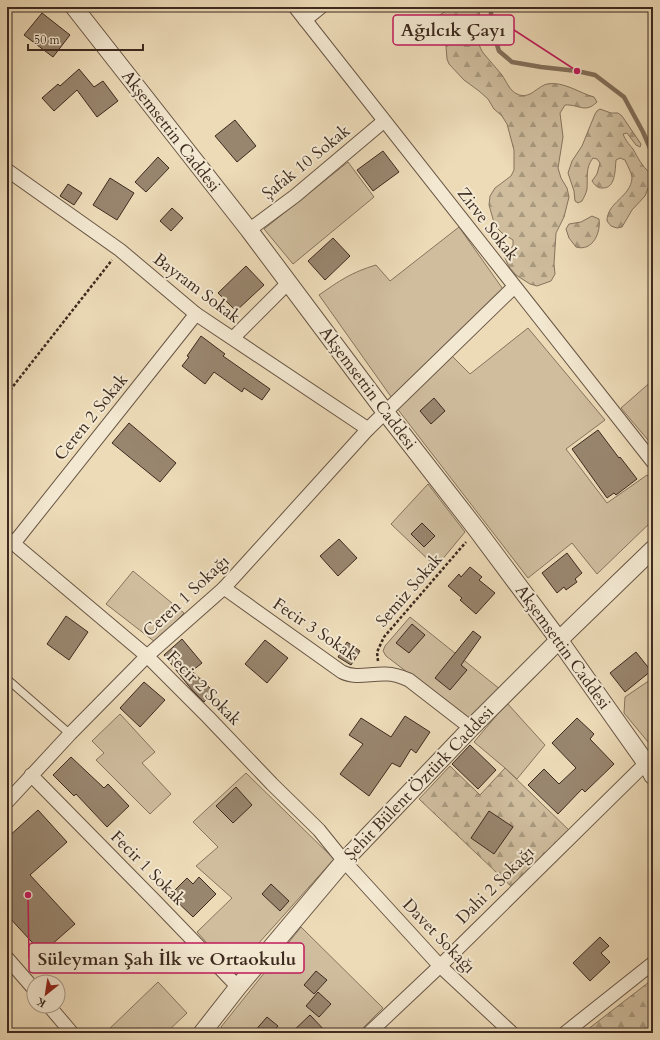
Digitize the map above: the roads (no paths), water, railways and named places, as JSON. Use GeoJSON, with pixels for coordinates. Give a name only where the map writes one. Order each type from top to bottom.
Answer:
{"type":"FeatureCollection","features":[{"type":"Feature","properties":{"kind":"street","name":"Akşemsettin Caddesi"},"geometry":{"type":"LineString","coordinates":[[74,7],[249,230],[386,413],[477,530],[558,640],[649,769]]}},
{"type":"Feature","properties":{"kind":"street","name":"Zirve Sokak"},"geometry":{"type":"LineString","coordinates":[[295,7],[653,462]]}},
{"type":"Feature","properties":{"kind":"street"},"geometry":{"type":"LineString","coordinates":[[305,20],[320,7]]}},
{"type":"Feature","properties":{"kind":"street","name":"Şafak 10 Sokak"},"geometry":{"type":"LineString","coordinates":[[249,230],[295,196],[384,121]]}},
{"type":"Feature","properties":{"kind":"street","name":"Bayram Sokak"},"geometry":{"type":"LineString","coordinates":[[7,170],[120,250],[196,314],[368,429]]}},
{"type":"Feature","properties":{"kind":"street"},"geometry":{"type":"LineString","coordinates":[[233,338],[288,283]]}},
{"type":"Feature","properties":{"kind":"street","name":"Ceren 1 Sokağı"},"geometry":{"type":"LineString","coordinates":[[7,802],[70,734],[147,656],[224,588],[368,429],[514,287]]}},
{"type":"Feature","properties":{"kind":"street","name":"Ceren 2 Sokak"},"geometry":{"type":"LineString","coordinates":[[10,540],[196,314]]}},
{"type":"Feature","properties":{"kind":"street","name":"Fecir 2 Sokak"},"geometry":{"type":"LineString","coordinates":[[10,540],[147,656],[319,830],[344,861]]}},
{"type":"Feature","properties":{"kind":"street","name":"Şehit Bülent Öztürk Caddesi"},"geometry":{"type":"LineString","coordinates":[[202,1033],[238,987],[344,861],[471,728],[558,640],[653,549]]}},
{"type":"Feature","properties":{"kind":"street","name":"Fecir 3 Sokak"},"geometry":{"type":"LineString","coordinates":[[224,588],[342,672],[350,676],[388,674],[409,680],[471,728]]}},
{"type":"Feature","properties":{"kind":"street","name":"Dahi 2 Sokağı"},"geometry":{"type":"LineString","coordinates":[[369,1033],[649,769]]}},
{"type":"Feature","properties":{"kind":"street","name":"Fecir 1 Sokak"},"geometry":{"type":"LineString","coordinates":[[31,775],[238,987]]}},
{"type":"Feature","properties":{"kind":"street","name":"Davet Sokağı"},"geometry":{"type":"LineString","coordinates":[[344,861],[440,966],[512,1033]]}},
{"type":"Feature","properties":{"kind":"street"},"geometry":{"type":"LineString","coordinates":[[7,958],[26,980]]}},
{"type":"Feature","properties":{"kind":"street"},"geometry":{"type":"LineString","coordinates":[[565,1033],[653,963]]}},
{"type":"Feature","properties":{"kind":"street"},"geometry":{"type":"LineString","coordinates":[[56,1014],[72,1033]]}},
{"type":"Feature","properties":{"kind":"lane"},"geometry":{"type":"LineString","coordinates":[[7,679],[70,734]]}},
{"type":"Feature","properties":{"kind":"waterway"},"geometry":{"type":"LineString","coordinates":[[491,7],[491,26],[499,51],[512,62],[595,75],[624,97],[643,132],[653,155]]}},
{"type":"Feature","properties":{"kind":"place","name":"Ağılcık Çayı"},"geometry":{"type":"Point","coordinates":[577,71]}},
{"type":"Feature","properties":{"kind":"place","name":"Süleyman Şah İlk ve Ortaokulu"},"geometry":{"type":"Point","coordinates":[28,895]}}]}
